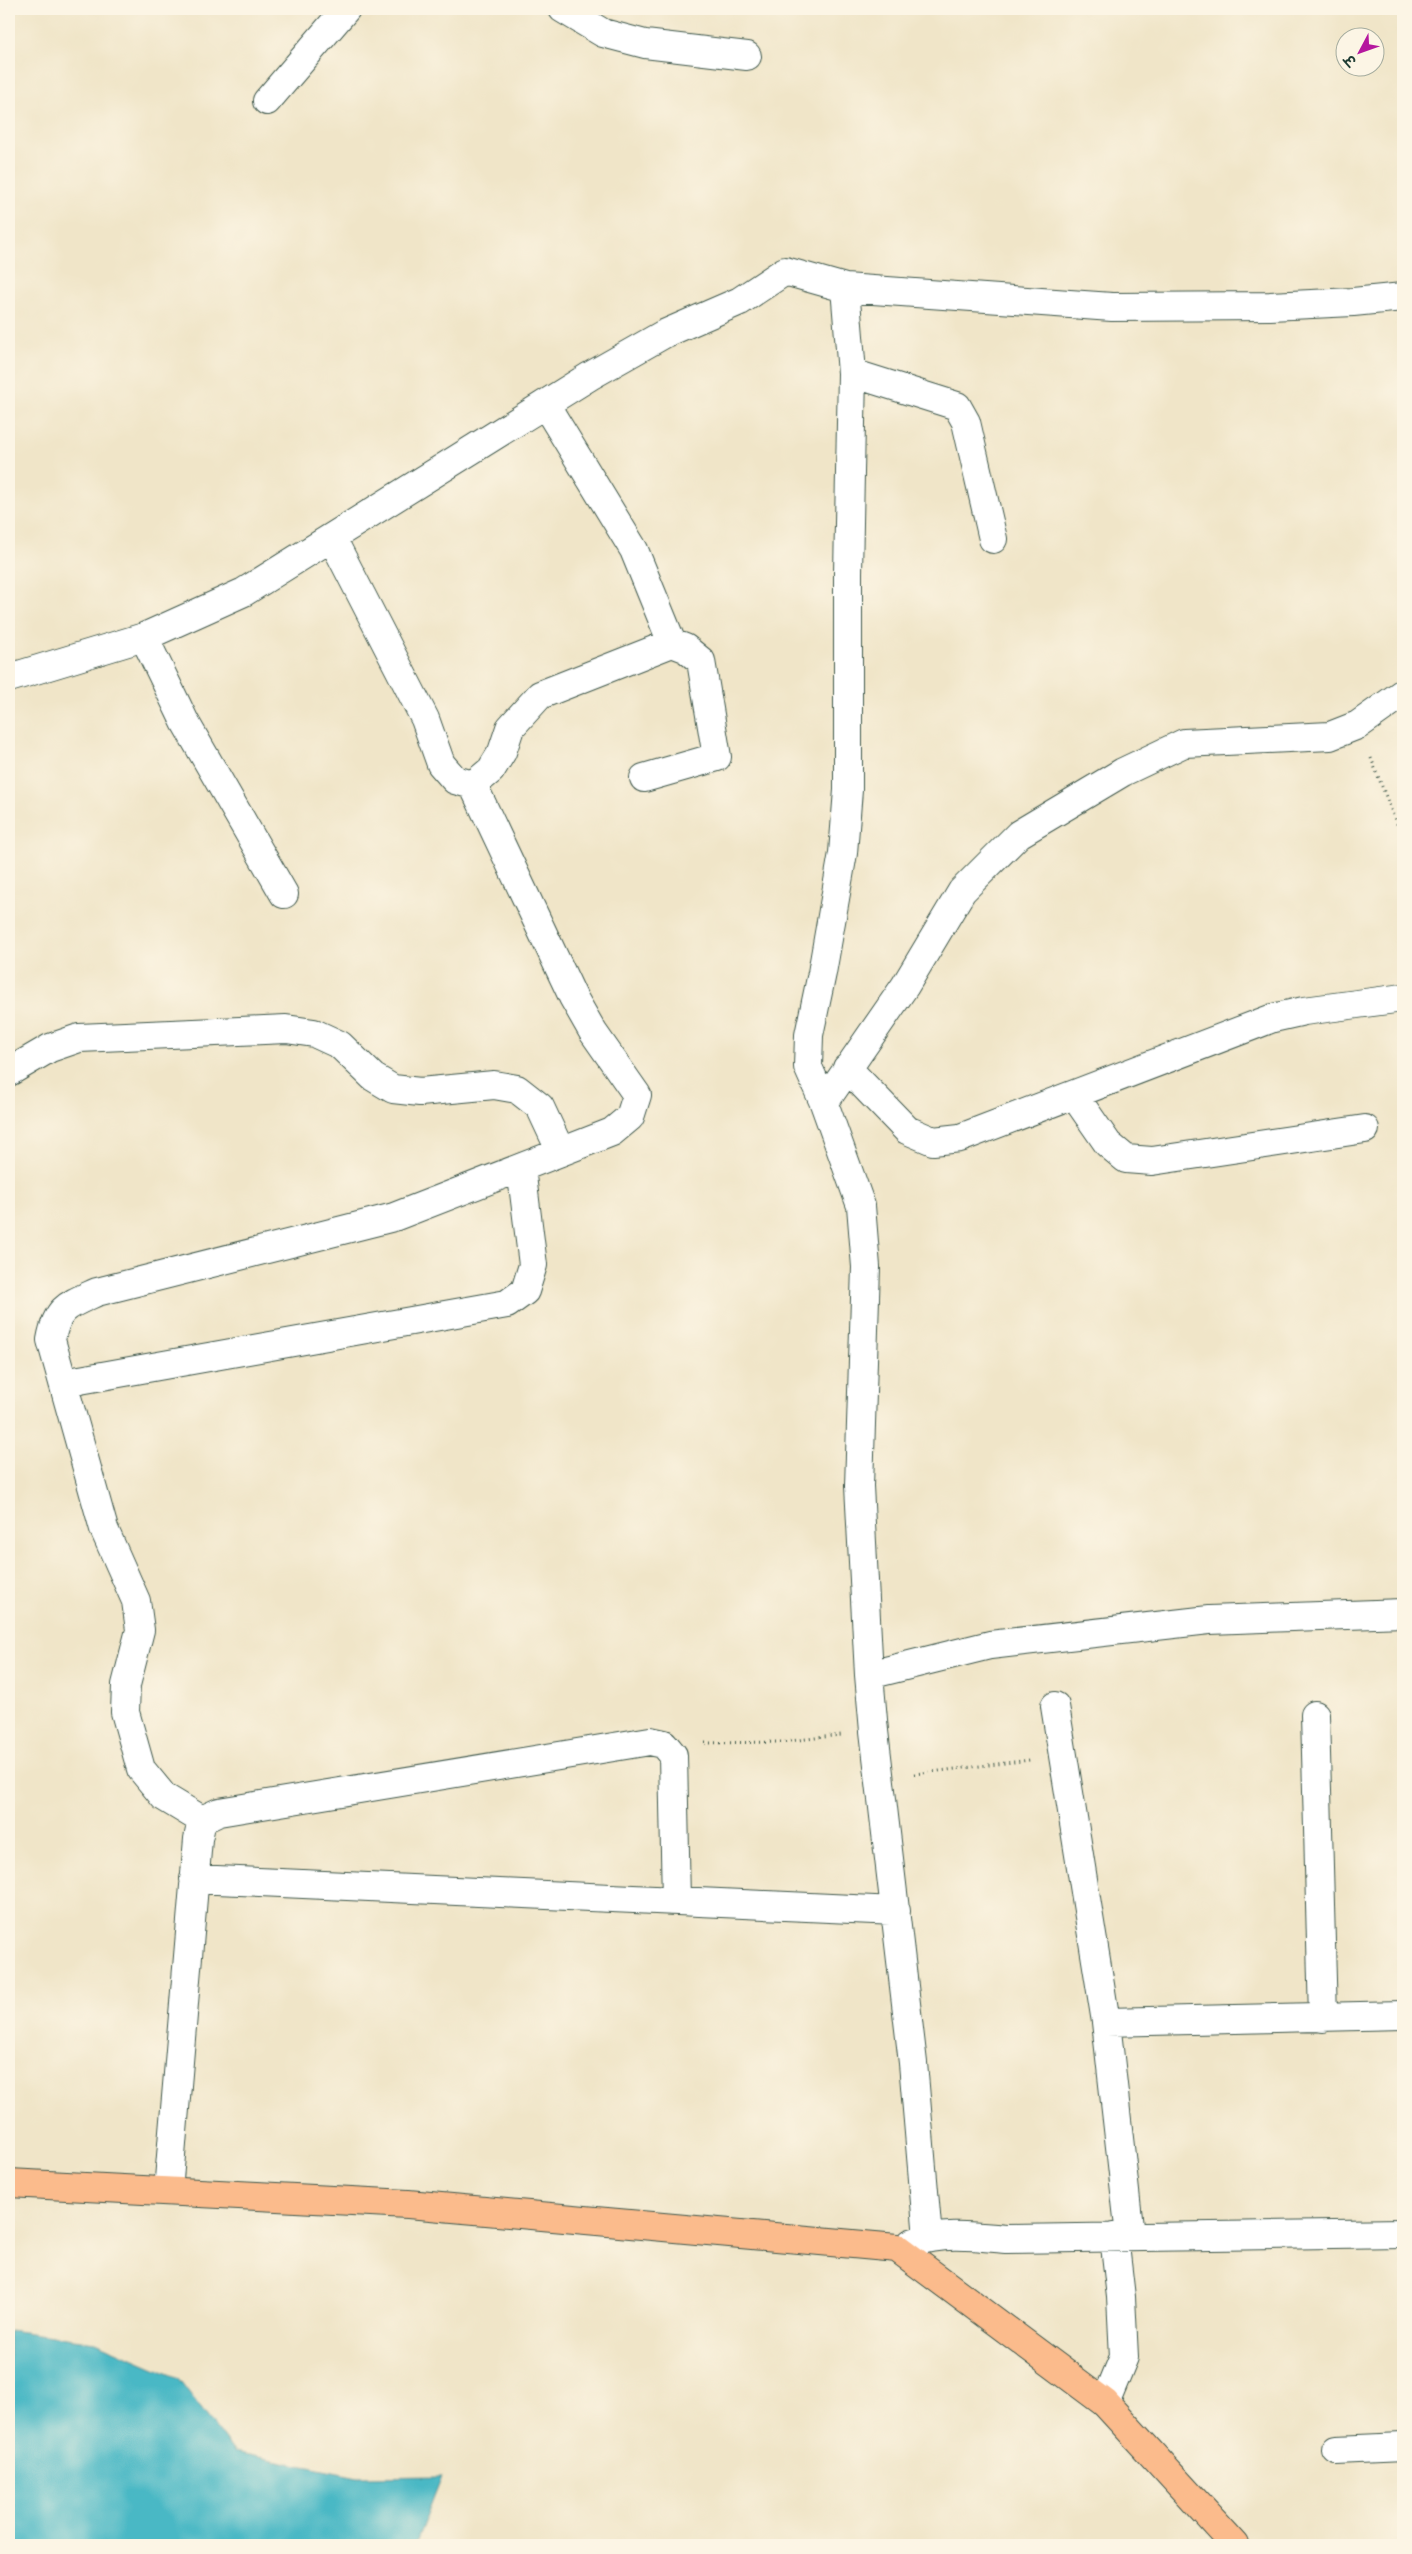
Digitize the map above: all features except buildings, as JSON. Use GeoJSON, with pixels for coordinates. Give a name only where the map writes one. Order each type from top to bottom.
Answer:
{"type":"FeatureCollection","features":[{"type":"Feature","properties":{"kind":"main road"},"geometry":{"type":"LineString","coordinates":[[9,2183],[408,2204],[897,2248],[1105,2403],[1235,2545]]}},
{"type":"Feature","properties":{"kind":"street"},"geometry":{"type":"LineString","coordinates":[[267,101],[346,9]]}},
{"type":"Feature","properties":{"kind":"street"},"geometry":{"type":"LineString","coordinates":[[563,9],[603,33],[645,44],[747,56]]}},
{"type":"Feature","properties":{"kind":"street"},"geometry":{"type":"LineString","coordinates":[[9,678],[144,637],[244,592],[544,404],[664,334],[740,301],[785,271],[845,288],[1112,307],[1270,306],[1353,302],[1403,297]]}},
{"type":"Feature","properties":{"kind":"street"},"geometry":{"type":"LineString","coordinates":[[845,288],[852,373],[848,573],[848,790],[843,853],[822,974],[809,1034],[808,1067],[824,1103],[861,1206],[865,1258],[859,1486],[869,1674],[913,2063],[928,2238]]}},
{"type":"Feature","properties":{"kind":"street"},"geometry":{"type":"LineString","coordinates":[[852,373],[956,406],[966,422],[992,539]]}},
{"type":"Feature","properties":{"kind":"street"},"geometry":{"type":"LineString","coordinates":[[544,404],[634,550],[672,643]]}},
{"type":"Feature","properties":{"kind":"street"},"geometry":{"type":"LineString","coordinates":[[202,1820],[164,1797],[140,1769],[125,1712],[126,1685],[140,1630],[136,1602],[104,1529],[51,1340],[55,1320],[71,1303],[97,1292],[394,1217],[521,1168],[612,1132],[630,1117],[637,1095],[593,1032],[573,997],[473,785],[455,780],[441,764],[425,718],[332,538]]}},
{"type":"Feature","properties":{"kind":"street"},"geometry":{"type":"LineString","coordinates":[[144,637],[185,722],[284,894]]}},
{"type":"Feature","properties":{"kind":"street"},"geometry":{"type":"LineString","coordinates":[[473,785],[491,770],[502,752],[510,728],[540,695],[672,643],[685,648],[701,662],[716,757],[644,778]]}},
{"type":"Feature","properties":{"kind":"street"},"geometry":{"type":"LineString","coordinates":[[824,1103],[905,986],[962,891],[1019,834],[1122,772],[1184,743],[1330,736],[1358,725],[1403,693]]}},
{"type":"Feature","properties":{"kind":"street"},"geometry":{"type":"LineString","coordinates":[[847,1068],[907,1130],[933,1141],[960,1138],[1273,1018],[1304,1011],[1403,998]]}},
{"type":"Feature","properties":{"kind":"street"},"geometry":{"type":"LineString","coordinates":[[9,1072],[50,1048],[79,1038],[286,1029],[314,1033],[340,1045],[373,1077],[393,1089],[420,1092],[494,1085],[517,1089],[540,1107],[561,1152]]}},
{"type":"Feature","properties":{"kind":"street"},"geometry":{"type":"LineString","coordinates":[[1074,1095],[1108,1144],[1126,1158],[1152,1161],[1365,1129]]}},
{"type":"Feature","properties":{"kind":"street"},"geometry":{"type":"LineString","coordinates":[[63,1383],[506,1304],[525,1291],[533,1265],[521,1168]]}},
{"type":"Feature","properties":{"kind":"street"},"geometry":{"type":"LineString","coordinates":[[869,1674],[1000,1644],[1209,1620],[1403,1613]]}},
{"type":"Feature","properties":{"kind":"street"},"geometry":{"type":"LineString","coordinates":[[1055,1706],[1106,2022],[1122,2236],[1121,2297],[1124,2357],[1105,2403]]}},
{"type":"Feature","properties":{"kind":"street"},"geometry":{"type":"LineString","coordinates":[[1315,1715],[1323,2018]]}},
{"type":"Feature","properties":{"kind":"street"},"geometry":{"type":"LineString","coordinates":[[202,1820],[219,1812],[650,1741],[664,1744],[673,1755],[675,1770],[676,1901]]}},
{"type":"Feature","properties":{"kind":"street"},"geometry":{"type":"LineString","coordinates":[[168,2191],[194,1879],[202,1820]]}},
{"type":"Feature","properties":{"kind":"street"},"geometry":{"type":"LineString","coordinates":[[194,1879],[896,1911]]}},
{"type":"Feature","properties":{"kind":"street"},"geometry":{"type":"LineString","coordinates":[[1106,2022],[1403,2015]]}},
{"type":"Feature","properties":{"kind":"street"},"geometry":{"type":"LineString","coordinates":[[897,2248],[928,2238],[955,2235],[1006,2239],[1403,2233]]}},
{"type":"Feature","properties":{"kind":"street"},"geometry":{"type":"LineString","coordinates":[[1336,2450],[1403,2447]]}},
{"type":"Feature","properties":{"kind":"path"},"geometry":{"type":"LineString","coordinates":[[1358,725],[1395,820],[1403,835]]}},
{"type":"Feature","properties":{"kind":"path"},"geometry":{"type":"LineString","coordinates":[[664,1744],[780,1742],[874,1731]]}},
{"type":"Feature","properties":{"kind":"path"},"geometry":{"type":"LineString","coordinates":[[880,1778],[1063,1756]]}},
{"type":"Feature","properties":{"kind":"water"},"geometry":{"type":"Polygon","coordinates":[[[9,2330],[95,2342],[178,2378],[234,2452],[358,2477],[442,2476],[415,2545],[9,2545],[9,2330]]]}}]}
